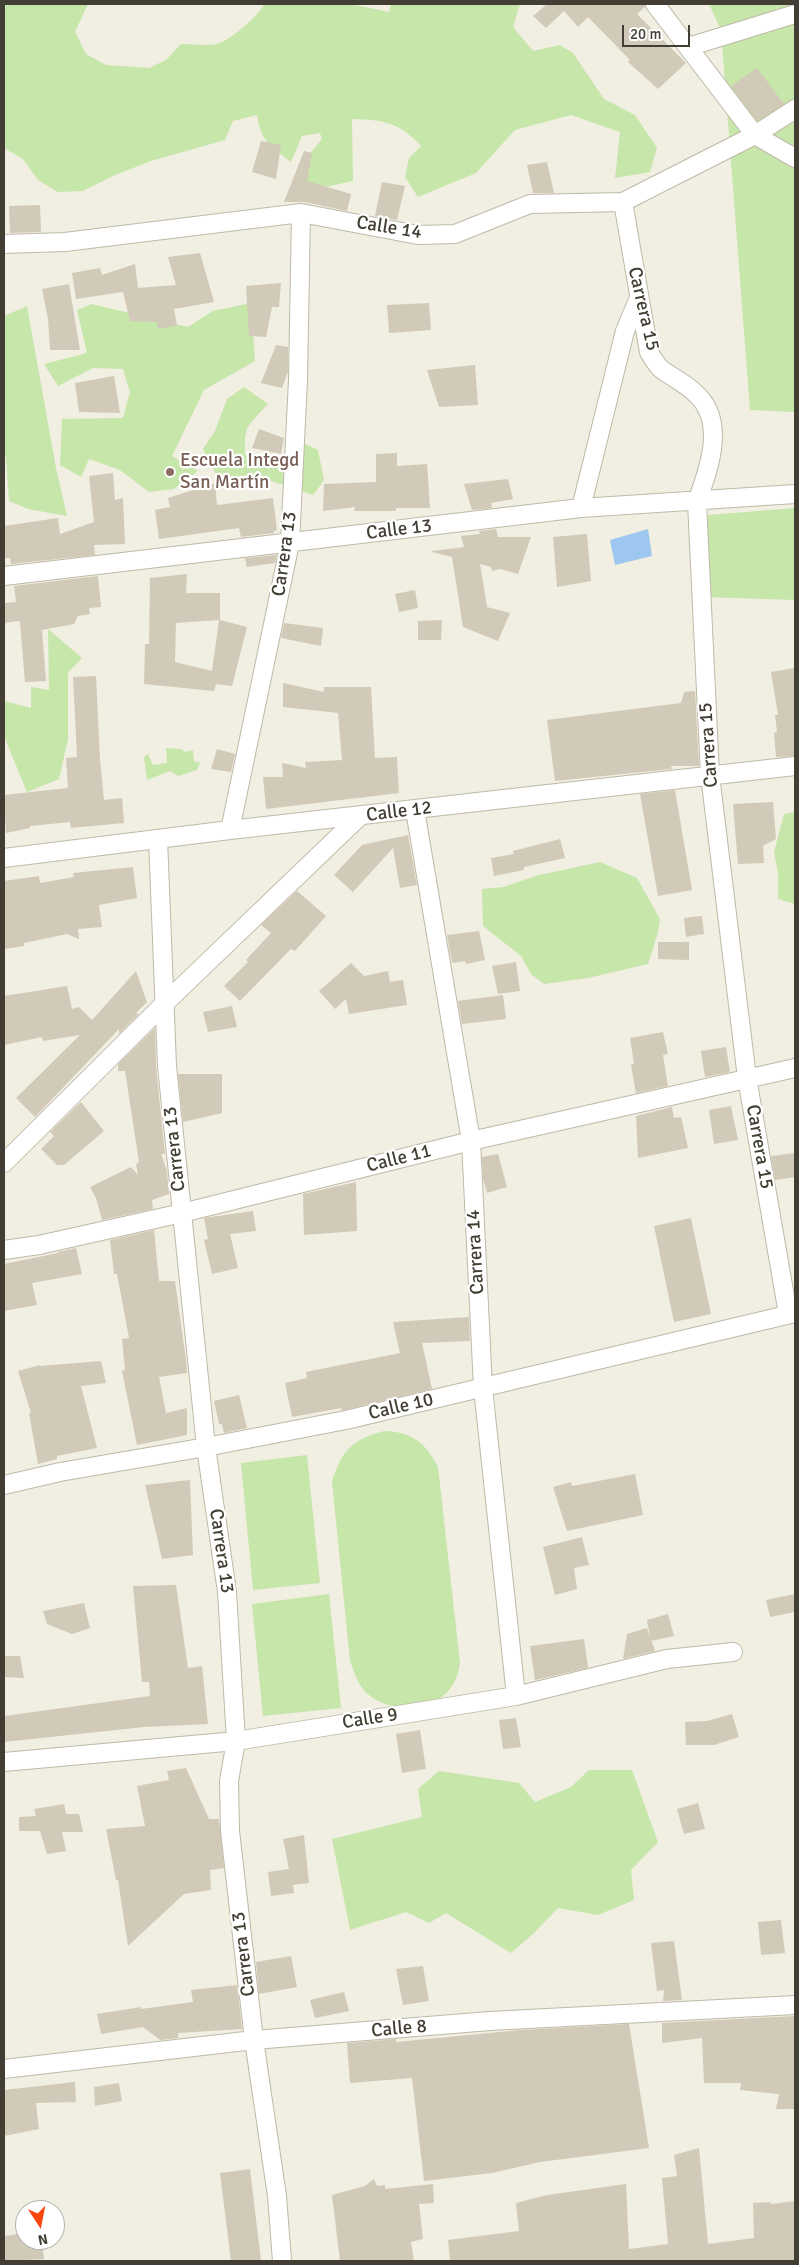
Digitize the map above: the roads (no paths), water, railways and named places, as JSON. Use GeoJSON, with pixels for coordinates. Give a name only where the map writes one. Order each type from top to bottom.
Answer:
{"type":"FeatureCollection","features":[{"type":"Feature","properties":{"kind":"street"},"geometry":{"type":"LineString","coordinates":[[654,4],[676,30],[755,135],[795,158]]}},
{"type":"Feature","properties":{"kind":"street"},"geometry":{"type":"LineString","coordinates":[[672,4],[676,30]]}},
{"type":"Feature","properties":{"kind":"street"},"geometry":{"type":"LineString","coordinates":[[688,47],[795,14]]}},
{"type":"Feature","properties":{"kind":"street","name":"Calle 14"},"geometry":{"type":"LineString","coordinates":[[4,244],[65,242],[301,213],[418,235],[455,234],[530,204],[623,202],[755,135],[795,109]]}},
{"type":"Feature","properties":{"kind":"street","name":"Carrera 15"},"geometry":{"type":"LineString","coordinates":[[623,202],[638,300],[649,352],[660,368],[695,393],[708,408],[713,435],[712,459],[697,502],[710,774],[747,1078],[792,1313]]}},
{"type":"Feature","properties":{"kind":"street","name":"Carrera 13"},"geometry":{"type":"LineString","coordinates":[[230,830],[290,543],[298,380],[301,213]]}},
{"type":"Feature","properties":{"kind":"street"},"geometry":{"type":"LineString","coordinates":[[581,508],[625,331],[638,300]]}},
{"type":"Feature","properties":{"kind":"street","name":"Calle 13"},"geometry":{"type":"LineString","coordinates":[[4,576],[581,508],[697,502],[795,494]]}},
{"type":"Feature","properties":{"kind":"street","name":"Calle 12"},"geometry":{"type":"LineString","coordinates":[[4,858],[710,774],[795,766]]}},
{"type":"Feature","properties":{"kind":"street","name":"Carrera 14"},"geometry":{"type":"LineString","coordinates":[[414,810],[470,1141],[484,1388],[516,1696]]}},
{"type":"Feature","properties":{"kind":"street"},"geometry":{"type":"LineString","coordinates":[[4,1164],[164,1004],[360,816]]}},
{"type":"Feature","properties":{"kind":"street","name":"Carrera 13"},"geometry":{"type":"LineString","coordinates":[[158,839],[167,1066],[206,1448],[227,1592],[236,1741],[229,1781],[230,1832],[254,2040],[277,2196],[282,2261]]}},
{"type":"Feature","properties":{"kind":"street","name":"Calle 11"},"geometry":{"type":"LineString","coordinates":[[4,1250],[39,1245],[182,1213],[470,1141],[795,1068]]}},
{"type":"Feature","properties":{"kind":"street","name":"Calle 10"},"geometry":{"type":"LineString","coordinates":[[4,1485],[60,1472],[206,1448],[346,1420],[792,1313]]}},
{"type":"Feature","properties":{"kind":"street","name":"Calle 9"},"geometry":{"type":"LineString","coordinates":[[4,1762],[236,1741],[516,1696],[668,1659],[733,1652]]}},
{"type":"Feature","properties":{"kind":"street","name":"Calle 8"},"geometry":{"type":"LineString","coordinates":[[4,2069],[254,2040],[490,2021],[795,2005]]}},
{"type":"Feature","properties":{"kind":"water"},"geometry":{"type":"Polygon","coordinates":[[[648,529],[652,556],[615,565],[610,540],[648,529]]]}},
{"type":"Feature","properties":{"kind":"place","name":"Escuela Integd San Martín"},"geometry":{"type":"Point","coordinates":[170,472]}}]}
